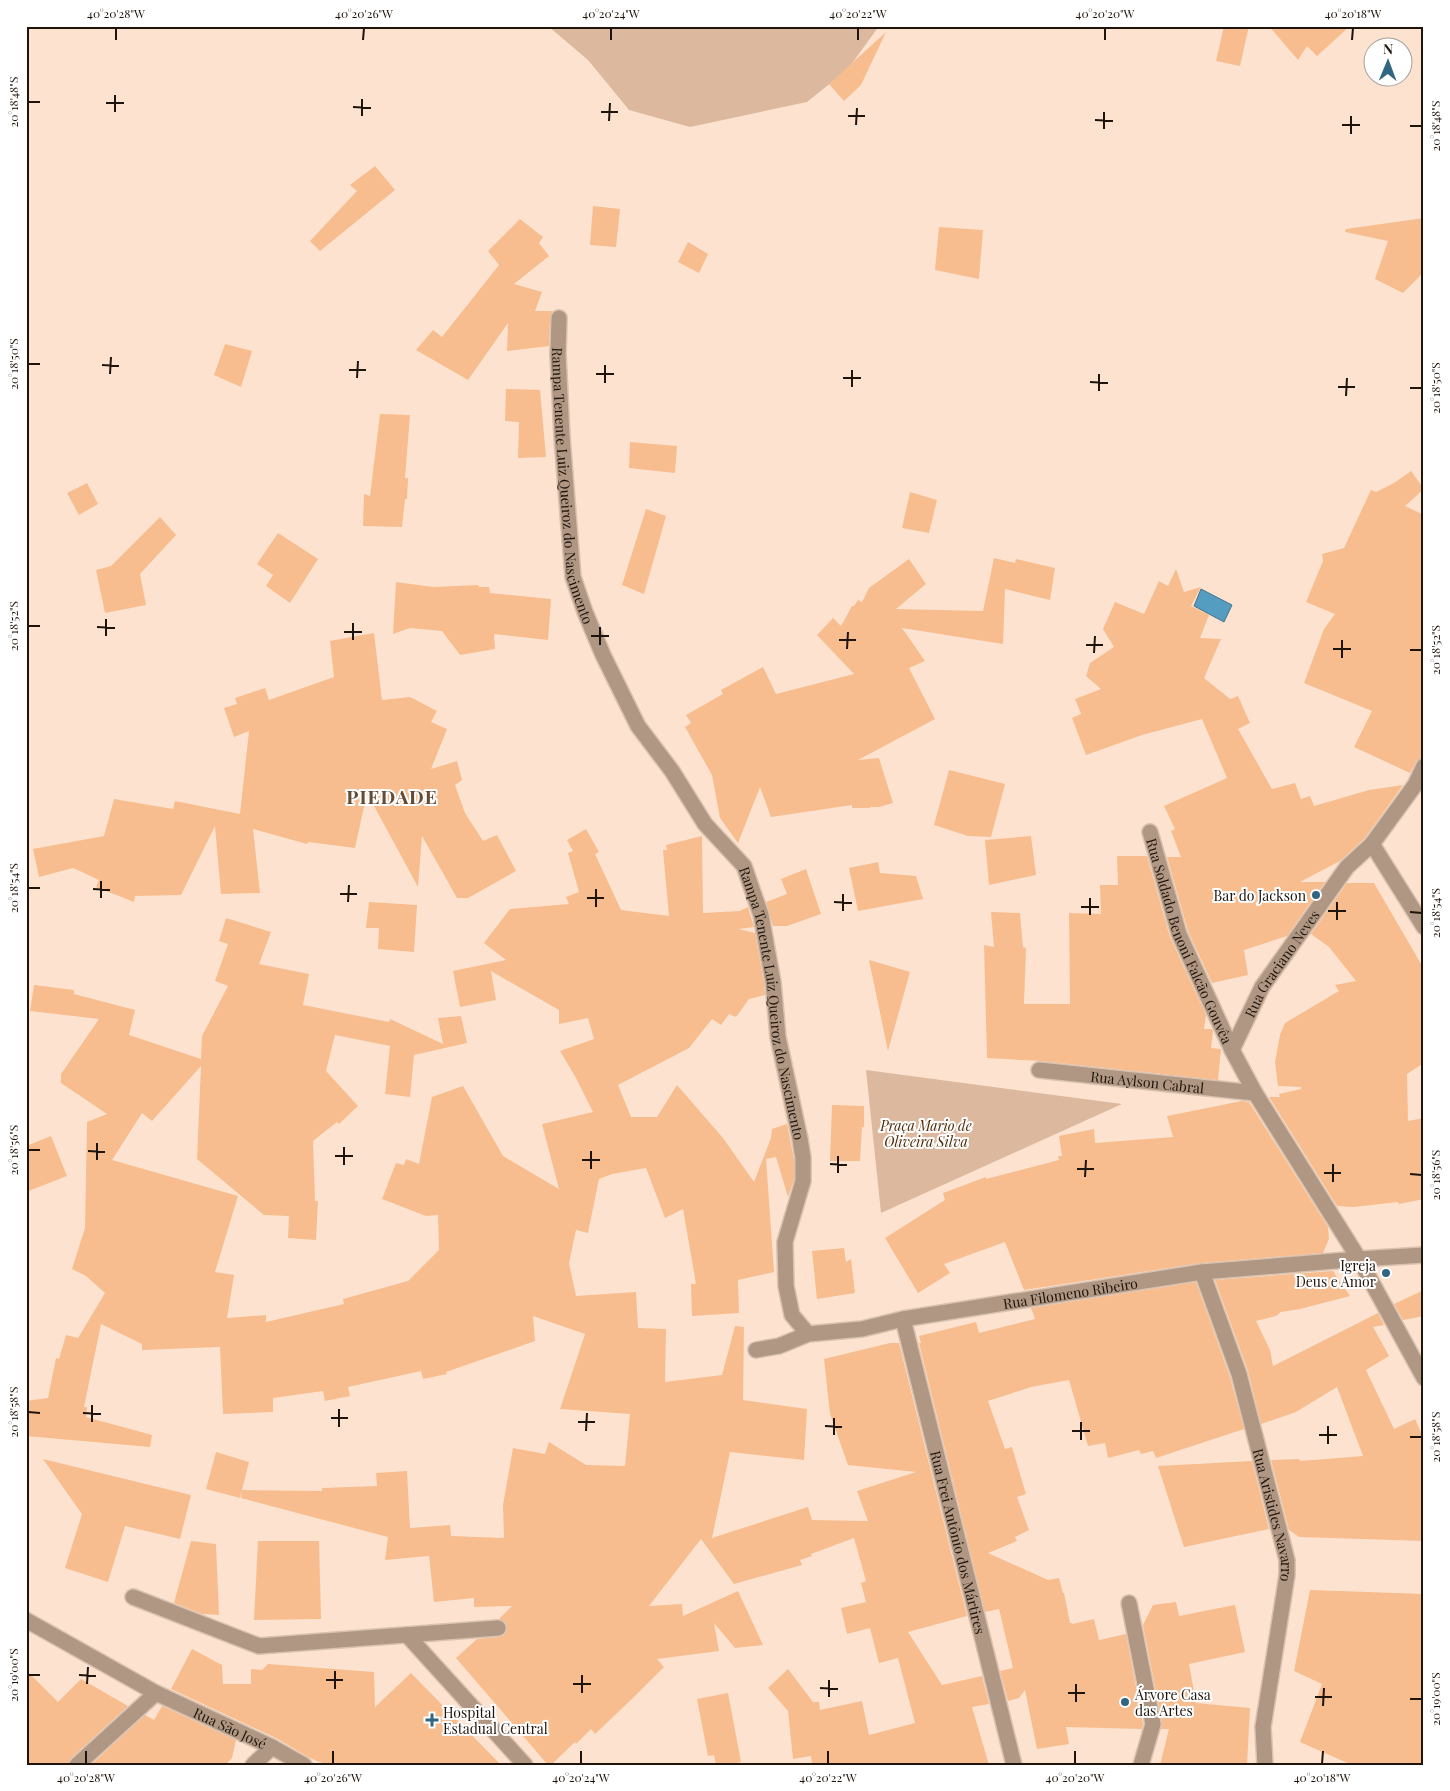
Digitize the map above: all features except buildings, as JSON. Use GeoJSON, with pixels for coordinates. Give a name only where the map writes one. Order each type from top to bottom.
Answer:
{"type":"FeatureCollection","features":[{"type":"Feature","properties":{"kind":"street","name":"Rampa Tenente Luiz Queiroz do Nascimento"},"geometry":{"type":"LineString","coordinates":[[559,318],[558,354],[562,438],[569,539],[573,577],[576,586],[604,655],[638,726],[663,758],[705,824],[744,866],[761,915],[773,982],[778,1037],[800,1139],[802,1158],[803,1182],[786,1242],[786,1286],[792,1315],[808,1334]]}},
{"type":"Feature","properties":{"kind":"street","name":"Rua Graciano Neves"},"geometry":{"type":"LineString","coordinates":[[1232,1050],[1262,987],[1348,867],[1372,844],[1415,785],[1424,766]]}},
{"type":"Feature","properties":{"kind":"street","name":"Rua Soldado Benoni Falcão Gouvêa"},"geometry":{"type":"LineString","coordinates":[[1150,832],[1178,934],[1232,1050]]}},
{"type":"Feature","properties":{"kind":"street"},"geometry":{"type":"LineString","coordinates":[[1372,844],[1424,927]]}},
{"type":"Feature","properties":{"kind":"street"},"geometry":{"type":"LineString","coordinates":[[1232,1050],[1254,1093],[1359,1259],[1424,1378]]}},
{"type":"Feature","properties":{"kind":"street","name":"Rua Aylson Cabral"},"geometry":{"type":"LineString","coordinates":[[1039,1070],[1254,1093]]}},
{"type":"Feature","properties":{"kind":"street","name":"Rua Filomeno Ribeiro"},"geometry":{"type":"LineString","coordinates":[[756,1350],[779,1346],[808,1334],[862,1329],[902,1319],[1202,1272],[1359,1259],[1424,1256]]}},
{"type":"Feature","properties":{"kind":"street","name":"Rua Aristides Navarro"},"geometry":{"type":"LineString","coordinates":[[1202,1272],[1239,1374],[1287,1560],[1287,1575],[1264,1727],[1265,1765]]}},
{"type":"Feature","properties":{"kind":"street","name":"Rua Frei Antônio dos Mártires"},"geometry":{"type":"LineString","coordinates":[[902,1319],[1014,1765]]}},
{"type":"Feature","properties":{"kind":"street"},"geometry":{"type":"LineString","coordinates":[[134,1597],[259,1646],[498,1628]]}},
{"type":"Feature","properties":{"kind":"street"},"geometry":{"type":"LineString","coordinates":[[1129,1603],[1153,1724],[1141,1765]]}},
{"type":"Feature","properties":{"kind":"street","name":"Rua São José"},"geometry":{"type":"LineString","coordinates":[[26,1620],[156,1693],[272,1747],[304,1765]]}},
{"type":"Feature","properties":{"kind":"street"},"geometry":{"type":"LineString","coordinates":[[407,1635],[524,1765]]}},
{"type":"Feature","properties":{"kind":"street"},"geometry":{"type":"LineString","coordinates":[[76,1765],[156,1693]]}},
{"type":"Feature","properties":{"kind":"street"},"geometry":{"type":"LineString","coordinates":[[253,1765],[272,1747]]}},
{"type":"Feature","properties":{"kind":"green space"},"geometry":{"type":"Polygon","coordinates":[[[548,26],[879,26],[848,69],[807,102],[690,127],[629,110],[588,60],[548,26]]]}},
{"type":"Feature","properties":{"kind":"green space","name":"Praça Mario de Oliveira Silva"},"geometry":{"type":"Polygon","coordinates":[[[866,1070],[1122,1104],[881,1213],[866,1070]]]}},
{"type":"Feature","properties":{"kind":"water"},"geometry":{"type":"Polygon","coordinates":[[[1201,589],[1232,605],[1224,622],[1194,606],[1201,589]]]}},
{"type":"Feature","properties":{"kind":"place","name":"Bar do Jackson"},"geometry":{"type":"Point","coordinates":[1316,895]}},
{"type":"Feature","properties":{"kind":"place","name":"Igreja Deus e Amor"},"geometry":{"type":"Point","coordinates":[1386,1273]}},
{"type":"Feature","properties":{"kind":"place","name":"Árvore Casa das Artes"},"geometry":{"type":"Point","coordinates":[1125,1702]}},
{"type":"Feature","properties":{"kind":"place","name":"Hospital Estadual Central"},"geometry":{"type":"Point","coordinates":[432,1720]}},
{"type":"Feature","properties":{"kind":"district","name":"PIEDADE"},"geometry":{"type":"Point","coordinates":[392,796]}}]}
